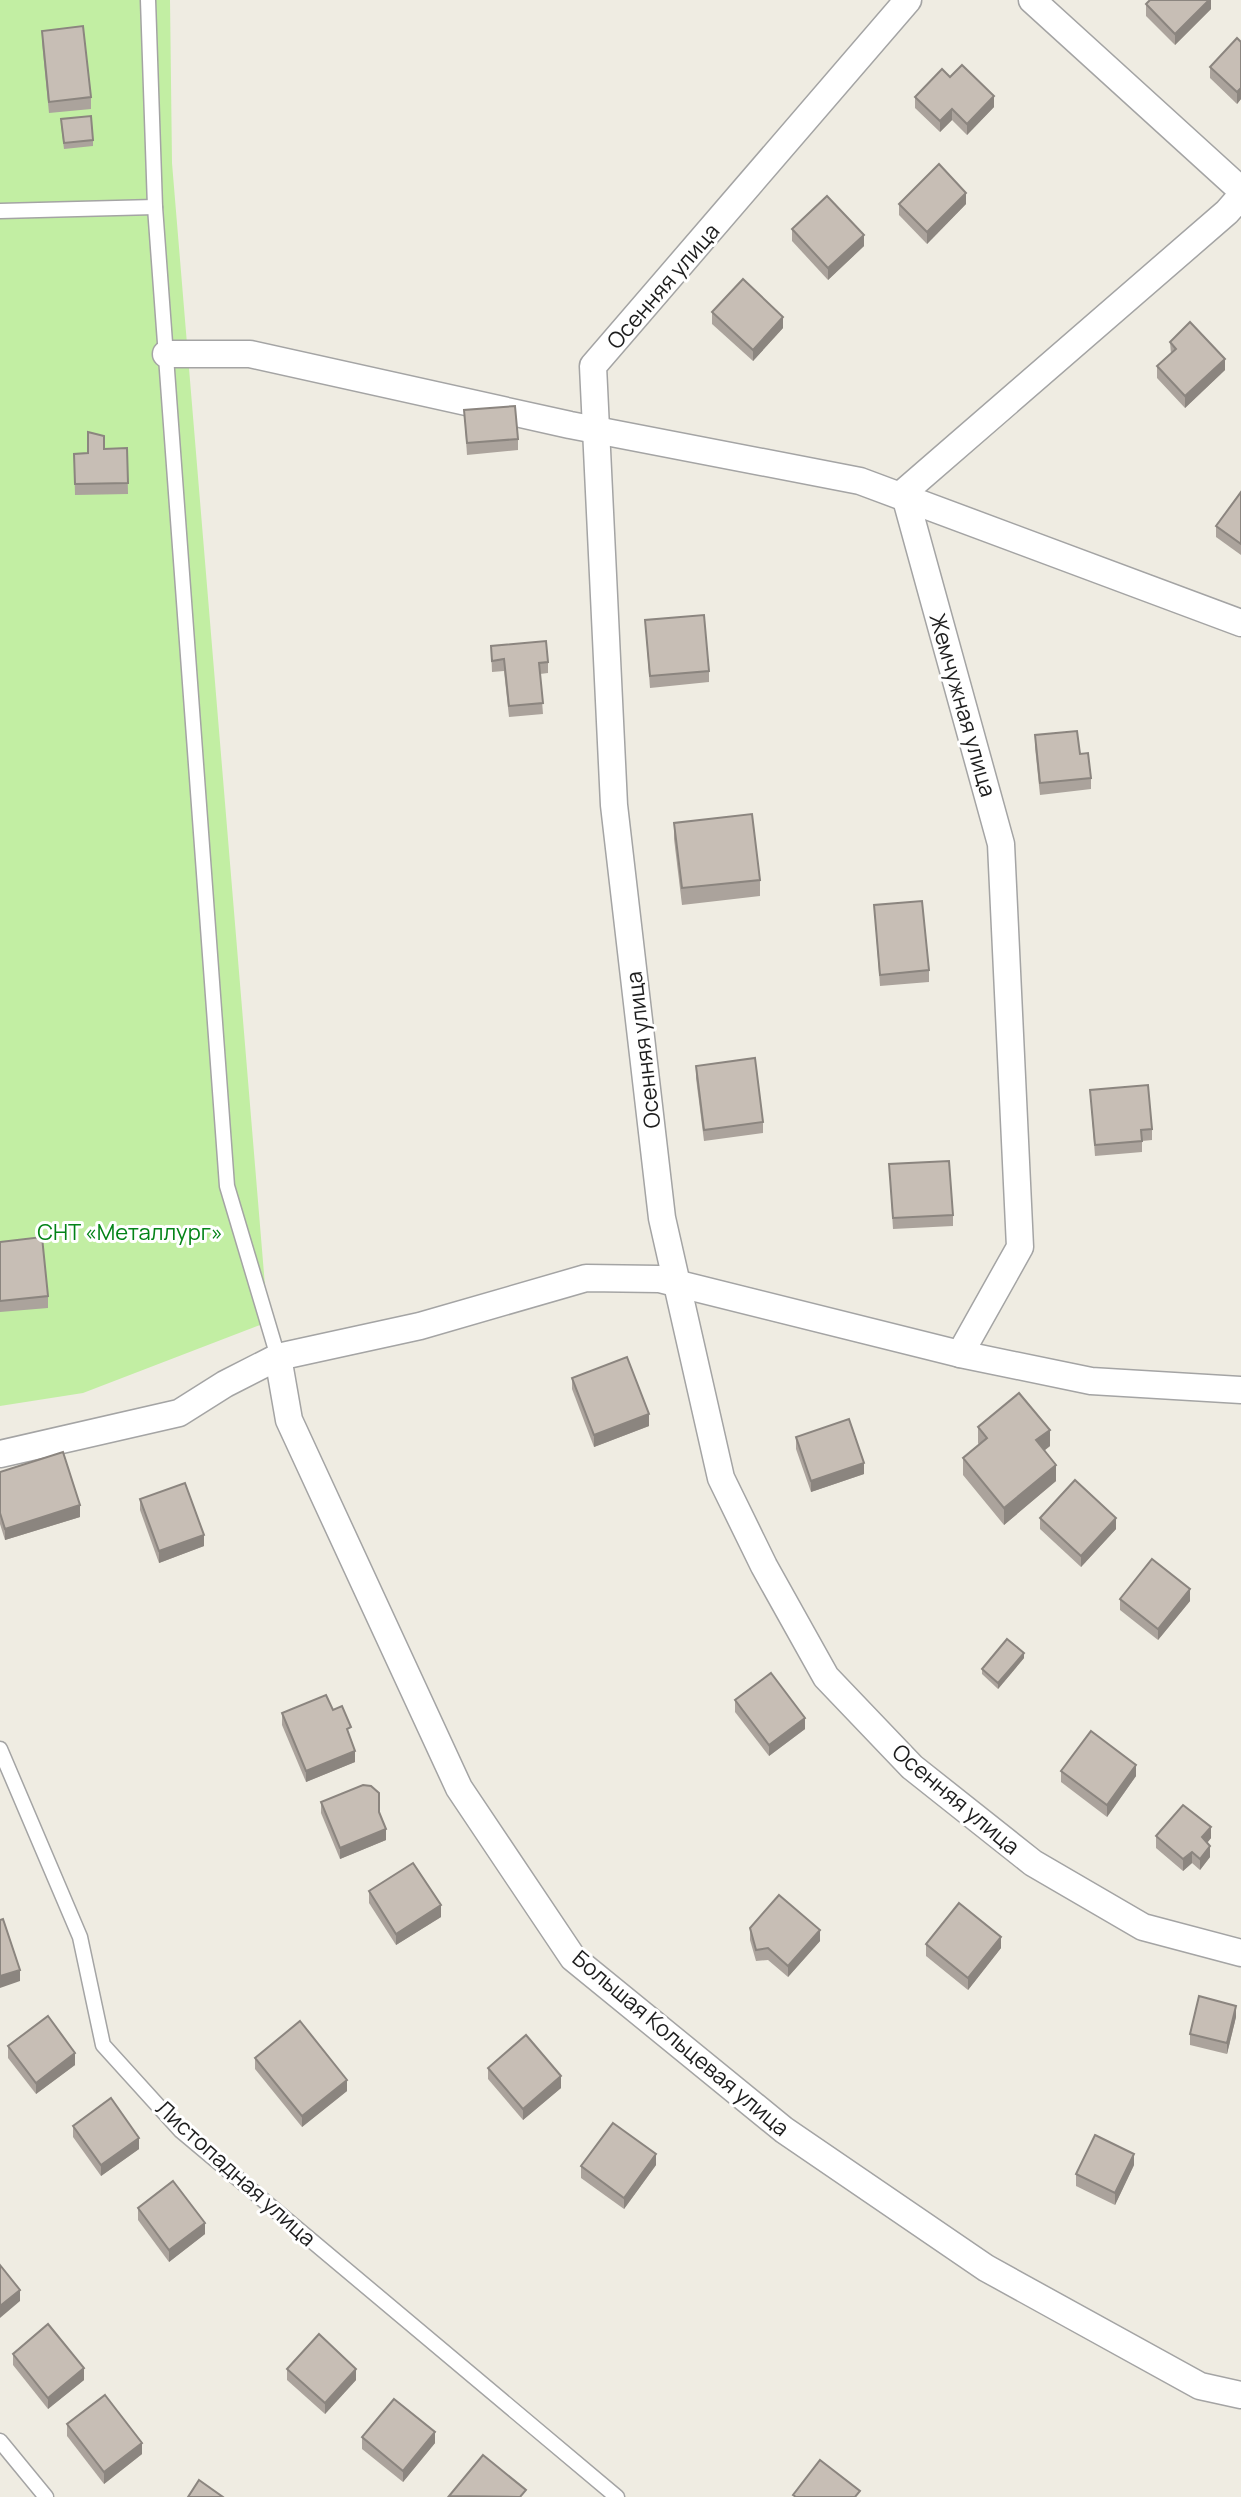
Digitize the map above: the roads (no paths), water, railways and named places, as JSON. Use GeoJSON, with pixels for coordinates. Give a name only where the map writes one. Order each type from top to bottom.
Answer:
{"type":"FeatureCollection","features":[{"type":"Feature","properties":{"kind":"street","name":"Осенняя улица"},"geometry":{"type":"LineString","coordinates":[[908,0],[593,366],[614,805],[662,1218],[721,1478],[764,1566],[826,1677],[912,1767],[1033,1863],[1143,1927],[1241,1953]]}},
{"type":"Feature","properties":{"kind":"street"},"geometry":{"type":"LineString","coordinates":[[1032,0],[1241,190]]}},
{"type":"Feature","properties":{"kind":"street"},"geometry":{"type":"LineString","coordinates":[[905,498],[904,492],[1241,196]]}},
{"type":"Feature","properties":{"kind":"street"},"geometry":{"type":"LineString","coordinates":[[166,354],[250,354],[596,430],[860,481],[1241,623]]}},
{"type":"Feature","properties":{"kind":"street","name":"Жемчужная улица"},"geometry":{"type":"LineString","coordinates":[[905,498],[1001,844],[1020,1247],[960,1354]]}},
{"type":"Feature","properties":{"kind":"street"},"geometry":{"type":"LineString","coordinates":[[0,1454],[179,1413],[225,1384],[278,1357],[420,1326],[586,1278],[659,1279],[960,1354],[1091,1381],[1241,1390]]}},
{"type":"Feature","properties":{"kind":"street","name":"Большая Кольцевая улица"},"geometry":{"type":"LineString","coordinates":[[278,1357],[289,1420],[459,1788],[573,1958],[784,2130],[986,2268],[1200,2386],[1241,2395]]}},
{"type":"Feature","properties":{"kind":"lane"},"geometry":{"type":"LineString","coordinates":[[148,0],[155,207],[227,1186],[278,1357]]}},
{"type":"Feature","properties":{"kind":"lane"},"geometry":{"type":"LineString","coordinates":[[0,211],[155,207]]}},
{"type":"Feature","properties":{"kind":"lane","name":"Листопадная улица"},"geometry":{"type":"LineString","coordinates":[[0,1749],[80,1937],[103,2045],[181,2131],[617,2497]]}},
{"type":"Feature","properties":{"kind":"lane"},"geometry":{"type":"LineString","coordinates":[[0,2441],[46,2497]]}},
{"type":"Feature","properties":{"kind":"park label","name":"СНТ «Металлург»"},"geometry":{"type":"Point","coordinates":[130,1232]}}]}
